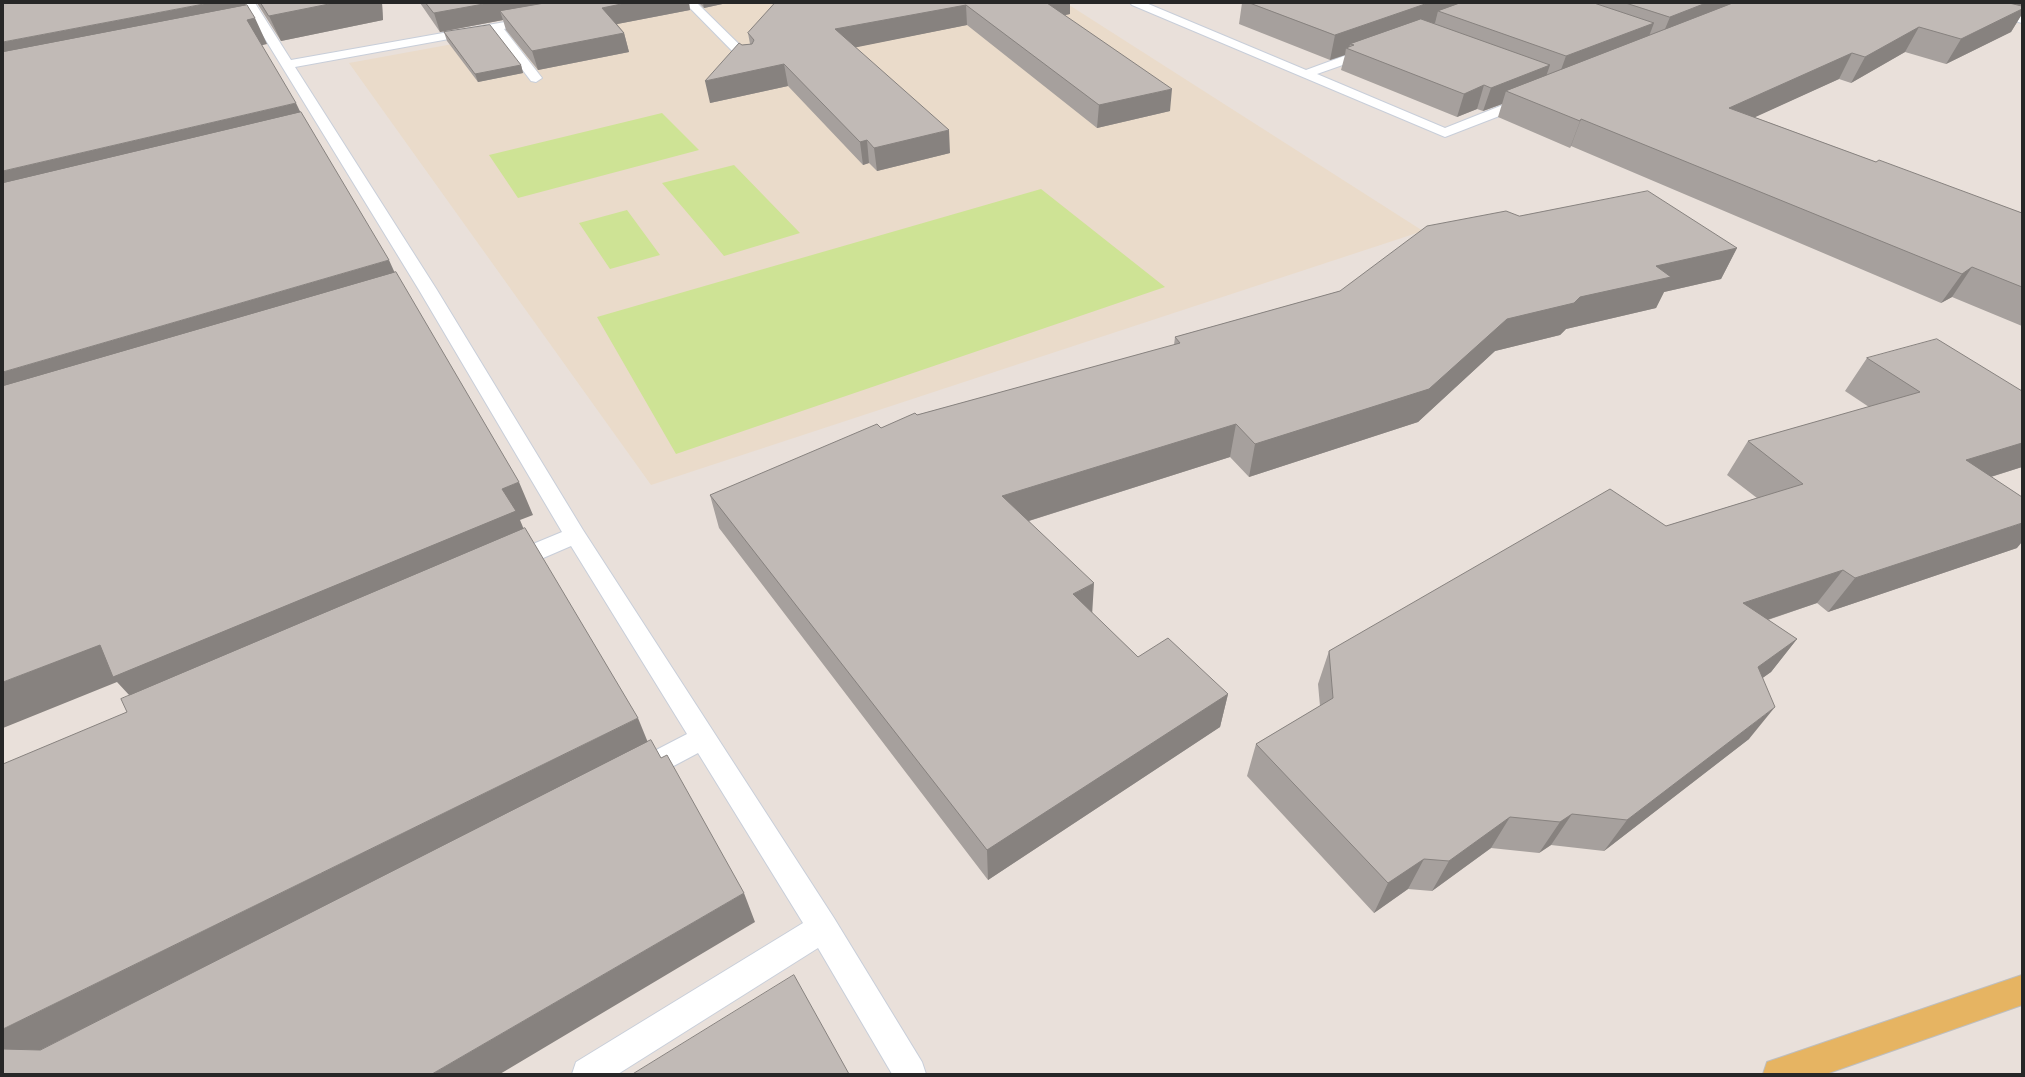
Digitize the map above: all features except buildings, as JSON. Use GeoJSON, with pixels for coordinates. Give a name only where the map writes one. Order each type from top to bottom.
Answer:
{"type":"FeatureCollection","features":[{"type":"Feature","properties":{"kind":"main road"},"geometry":{"type":"LineString","coordinates":[[1779,1074],[2022,990]]}},
{"type":"Feature","properties":{"kind":"street"},"geometry":{"type":"LineString","coordinates":[[249,3],[256,27],[288,64],[321,133],[823,928],[910,1074]]}},
{"type":"Feature","properties":{"kind":"street"},"geometry":{"type":"LineString","coordinates":[[691,3],[750,62]]}},
{"type":"Feature","properties":{"kind":"street"},"geometry":{"type":"LineString","coordinates":[[1959,3],[2022,20]]}},
{"type":"Feature","properties":{"kind":"street"},"geometry":{"type":"LineString","coordinates":[[1141,4],[1445,133],[1537,96]]}},
{"type":"Feature","properties":{"kind":"street"},"geometry":{"type":"LineString","coordinates":[[288,64],[542,18]]}},
{"type":"Feature","properties":{"kind":"street"},"geometry":{"type":"LineString","coordinates":[[496,27],[536,78]]}},
{"type":"Feature","properties":{"kind":"street"},"geometry":{"type":"LineString","coordinates":[[1306,74],[1380,48]]}},
{"type":"Feature","properties":{"kind":"street"},"geometry":{"type":"LineString","coordinates":[[494,570],[575,535]]}},
{"type":"Feature","properties":{"kind":"street"},"geometry":{"type":"LineString","coordinates":[[619,782],[703,738]]}},
{"type":"Feature","properties":{"kind":"street"},"geometry":{"type":"LineString","coordinates":[[588,1074],[823,928]]}},
{"type":"Feature","properties":{"kind":"shaded area"},"geometry":{"type":"Polygon","coordinates":[[[677,3],[1066,3],[1423,231],[651,485],[349,63],[677,3]]]}},
{"type":"Feature","properties":{"kind":"green space"},"geometry":{"type":"Polygon","coordinates":[[[662,113],[699,150],[518,198],[489,155],[662,113]]]}},
{"type":"Feature","properties":{"kind":"green space"},"geometry":{"type":"Polygon","coordinates":[[[734,165],[800,233],[724,256],[662,183],[734,165]]]}},
{"type":"Feature","properties":{"kind":"green space"},"geometry":{"type":"Polygon","coordinates":[[[1041,189],[1165,287],[676,454],[597,317],[1041,189]]]}},
{"type":"Feature","properties":{"kind":"green space"},"geometry":{"type":"Polygon","coordinates":[[[627,210],[660,255],[610,269],[579,223],[627,210]]]}}]}
